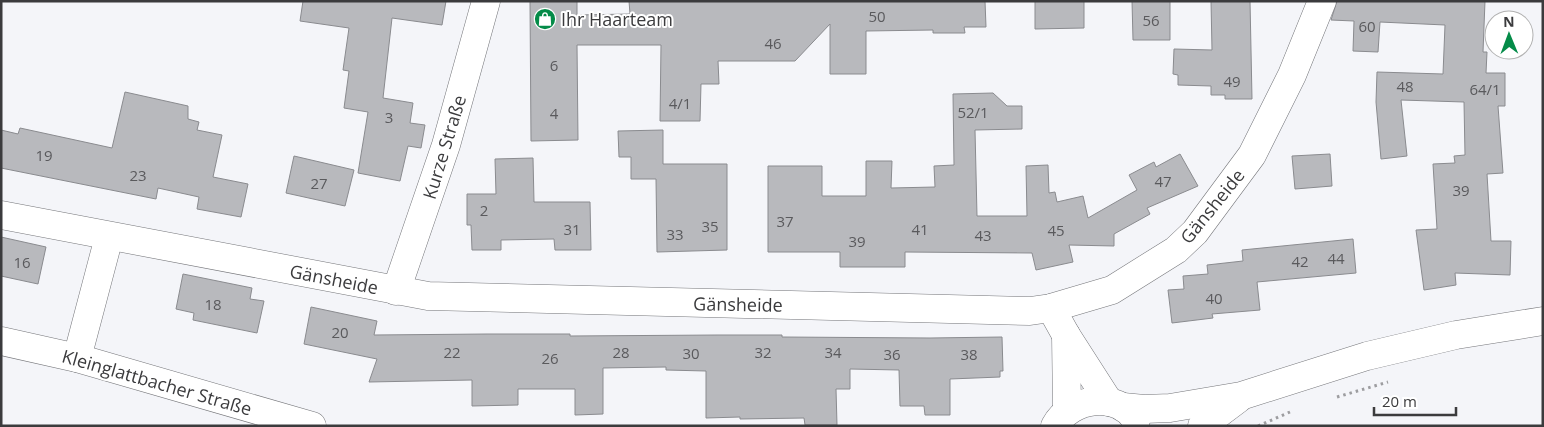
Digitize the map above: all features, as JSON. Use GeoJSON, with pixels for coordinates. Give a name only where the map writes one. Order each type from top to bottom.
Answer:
{"type":"FeatureCollection","features":[{"type":"Feature","properties":{"kind":"street","name":"Kurze Straße"},"geometry":{"type":"LineString","coordinates":[[396,290],[446,145],[486,1]]}},
{"type":"Feature","properties":{"kind":"street","name":"Gänsheide"},"geometry":{"type":"LineString","coordinates":[[1,215],[428,296],[1030,311],[1051,308],[1112,290],[1176,250],[1195,232],[1252,155],[1292,75],[1322,1]]}},
{"type":"Feature","properties":{"kind":"street"},"geometry":{"type":"LineString","coordinates":[[76,358],[109,237]]}},
{"type":"Feature","properties":{"kind":"street"},"geometry":{"type":"LineString","coordinates":[[1051,308],[1066,335],[1124,412]]}},
{"type":"Feature","properties":{"kind":"street"},"geometry":{"type":"LineString","coordinates":[[1061,418],[1077,405],[1087,401],[1124,412],[1170,408],[1241,396],[1367,356],[1456,336],[1543,321]]}},
{"type":"Feature","properties":{"kind":"street"},"geometry":{"type":"LineString","coordinates":[[1061,418],[1066,335]]}},
{"type":"Feature","properties":{"kind":"street","name":"Kleinglattbacher Straße"},"geometry":{"type":"LineString","coordinates":[[1,341],[76,358],[312,426]]}},
{"type":"Feature","properties":{"kind":"street"},"geometry":{"type":"LineString","coordinates":[[1202,426],[1241,396]]}},
{"type":"Feature","properties":{"kind":"path"},"geometry":{"type":"LineString","coordinates":[[1336,398],[1396,379]]}},
{"type":"Feature","properties":{"kind":"path"},"geometry":{"type":"LineString","coordinates":[[1258,426],[1292,411]]}},
{"type":"Feature","properties":{"kind":"building"},"geometry":{"type":"Polygon","coordinates":[[[303,1],[446,1],[442,25],[392,18],[383,98],[413,103],[410,123],[425,125],[421,148],[408,146],[400,181],[358,173],[368,112],[344,108],[349,71],[343,70],[349,28],[300,21],[303,1]]]}},
{"type":"Feature","properties":{"kind":"building"},"geometry":{"type":"Polygon","coordinates":[[[530,1],[577,1],[577,15],[630,14],[629,1],[985,1],[986,27],[964,27],[965,33],[933,33],[933,30],[866,31],[866,74],[830,74],[830,24],[795,61],[718,61],[719,84],[701,84],[700,121],[660,121],[661,45],[577,45],[578,140],[531,141],[530,1]]]}},
{"type":"Feature","properties":{"kind":"building"},"geometry":{"type":"Polygon","coordinates":[[[1035,1],[1084,1],[1084,28],[1035,29],[1035,1]]]}},
{"type":"Feature","properties":{"kind":"building"},"geometry":{"type":"Polygon","coordinates":[[[1132,1],[1170,1],[1170,40],[1133,40],[1132,1]]]}},
{"type":"Feature","properties":{"kind":"building"},"geometry":{"type":"Polygon","coordinates":[[[1211,1],[1250,1],[1252,99],[1225,99],[1225,95],[1211,95],[1211,86],[1178,85],[1178,75],[1173,74],[1174,49],[1212,50],[1211,1]]]}},
{"type":"Feature","properties":{"kind":"building"},"geometry":{"type":"Polygon","coordinates":[[[1337,1],[1485,1],[1483,52],[1484,60],[1487,60],[1486,73],[1505,73],[1505,106],[1498,106],[1503,173],[1487,174],[1491,241],[1511,241],[1510,275],[1455,273],[1456,285],[1424,290],[1416,230],[1437,229],[1433,164],[1455,163],[1454,156],[1465,155],[1464,102],[1401,100],[1407,156],[1381,159],[1376,102],[1377,72],[1443,74],[1445,25],[1380,22],[1378,52],[1353,51],[1354,21],[1331,20],[1337,1]]]}},
{"type":"Feature","properties":{"kind":"building"},"geometry":{"type":"Polygon","coordinates":[[[125,92],[188,106],[188,119],[199,122],[197,130],[222,135],[213,177],[248,184],[241,217],[197,209],[199,197],[158,188],[156,199],[1,168],[1,130],[18,134],[20,128],[112,148],[125,92]]]}},
{"type":"Feature","properties":{"kind":"building"},"geometry":{"type":"Polygon","coordinates":[[[993,93],[1007,106],[1022,106],[1022,129],[975,130],[977,216],[1027,216],[1026,166],[1048,165],[1049,193],[1055,192],[1057,202],[1083,196],[1088,218],[1137,190],[1129,175],[1154,162],[1156,167],[1180,154],[1198,186],[1147,208],[1150,214],[1114,234],[1114,246],[1069,245],[1073,262],[1036,270],[1032,253],[905,252],[905,267],[840,267],[840,252],[768,252],[768,166],[822,166],[822,196],[866,196],[866,161],[892,161],[891,188],[935,187],[934,166],[954,165],[953,94],[993,93]]]}},
{"type":"Feature","properties":{"kind":"building"},"geometry":{"type":"Polygon","coordinates":[[[663,130],[663,164],[727,164],[727,250],[657,252],[656,179],[631,179],[631,157],[619,157],[618,131],[663,130]]]}},
{"type":"Feature","properties":{"kind":"building"},"geometry":{"type":"Polygon","coordinates":[[[1330,154],[1332,186],[1295,189],[1292,156],[1330,154]]]}},
{"type":"Feature","properties":{"kind":"building"},"geometry":{"type":"Polygon","coordinates":[[[294,156],[354,170],[345,206],[286,193],[294,156]]]}},
{"type":"Feature","properties":{"kind":"building"},"geometry":{"type":"Polygon","coordinates":[[[533,158],[534,202],[590,202],[591,250],[555,250],[554,239],[501,240],[501,250],[472,250],[471,225],[467,225],[467,194],[496,194],[495,159],[533,158]]]}},
{"type":"Feature","properties":{"kind":"building"},"geometry":{"type":"Polygon","coordinates":[[[1,237],[46,247],[38,284],[1,276],[1,237]]]}},
{"type":"Feature","properties":{"kind":"building"},"geometry":{"type":"Polygon","coordinates":[[[1353,239],[1356,273],[1257,282],[1260,310],[1212,314],[1213,318],[1172,323],[1168,290],[1184,289],[1183,276],[1208,274],[1207,265],[1243,261],[1242,250],[1353,239]]]}},
{"type":"Feature","properties":{"kind":"building"},"geometry":{"type":"Polygon","coordinates":[[[183,274],[252,288],[250,299],[264,301],[257,333],[193,320],[194,313],[176,309],[183,274]]]}},
{"type":"Feature","properties":{"kind":"building"},"geometry":{"type":"Polygon","coordinates":[[[311,307],[377,321],[374,335],[570,334],[570,336],[1002,337],[1003,371],[1000,371],[1000,377],[950,379],[950,415],[925,415],[924,406],[900,406],[899,370],[850,369],[850,389],[836,389],[837,425],[805,425],[804,418],[706,418],[706,371],[666,370],[666,367],[603,368],[603,414],[575,415],[575,389],[518,389],[518,405],[472,406],[472,380],[369,382],[377,359],[304,344],[311,307]]]}},
{"type":"Feature","properties":{"kind":"place","name":"Ihr Haarteam"},"geometry":{"type":"Point","coordinates":[545,19]}}]}
